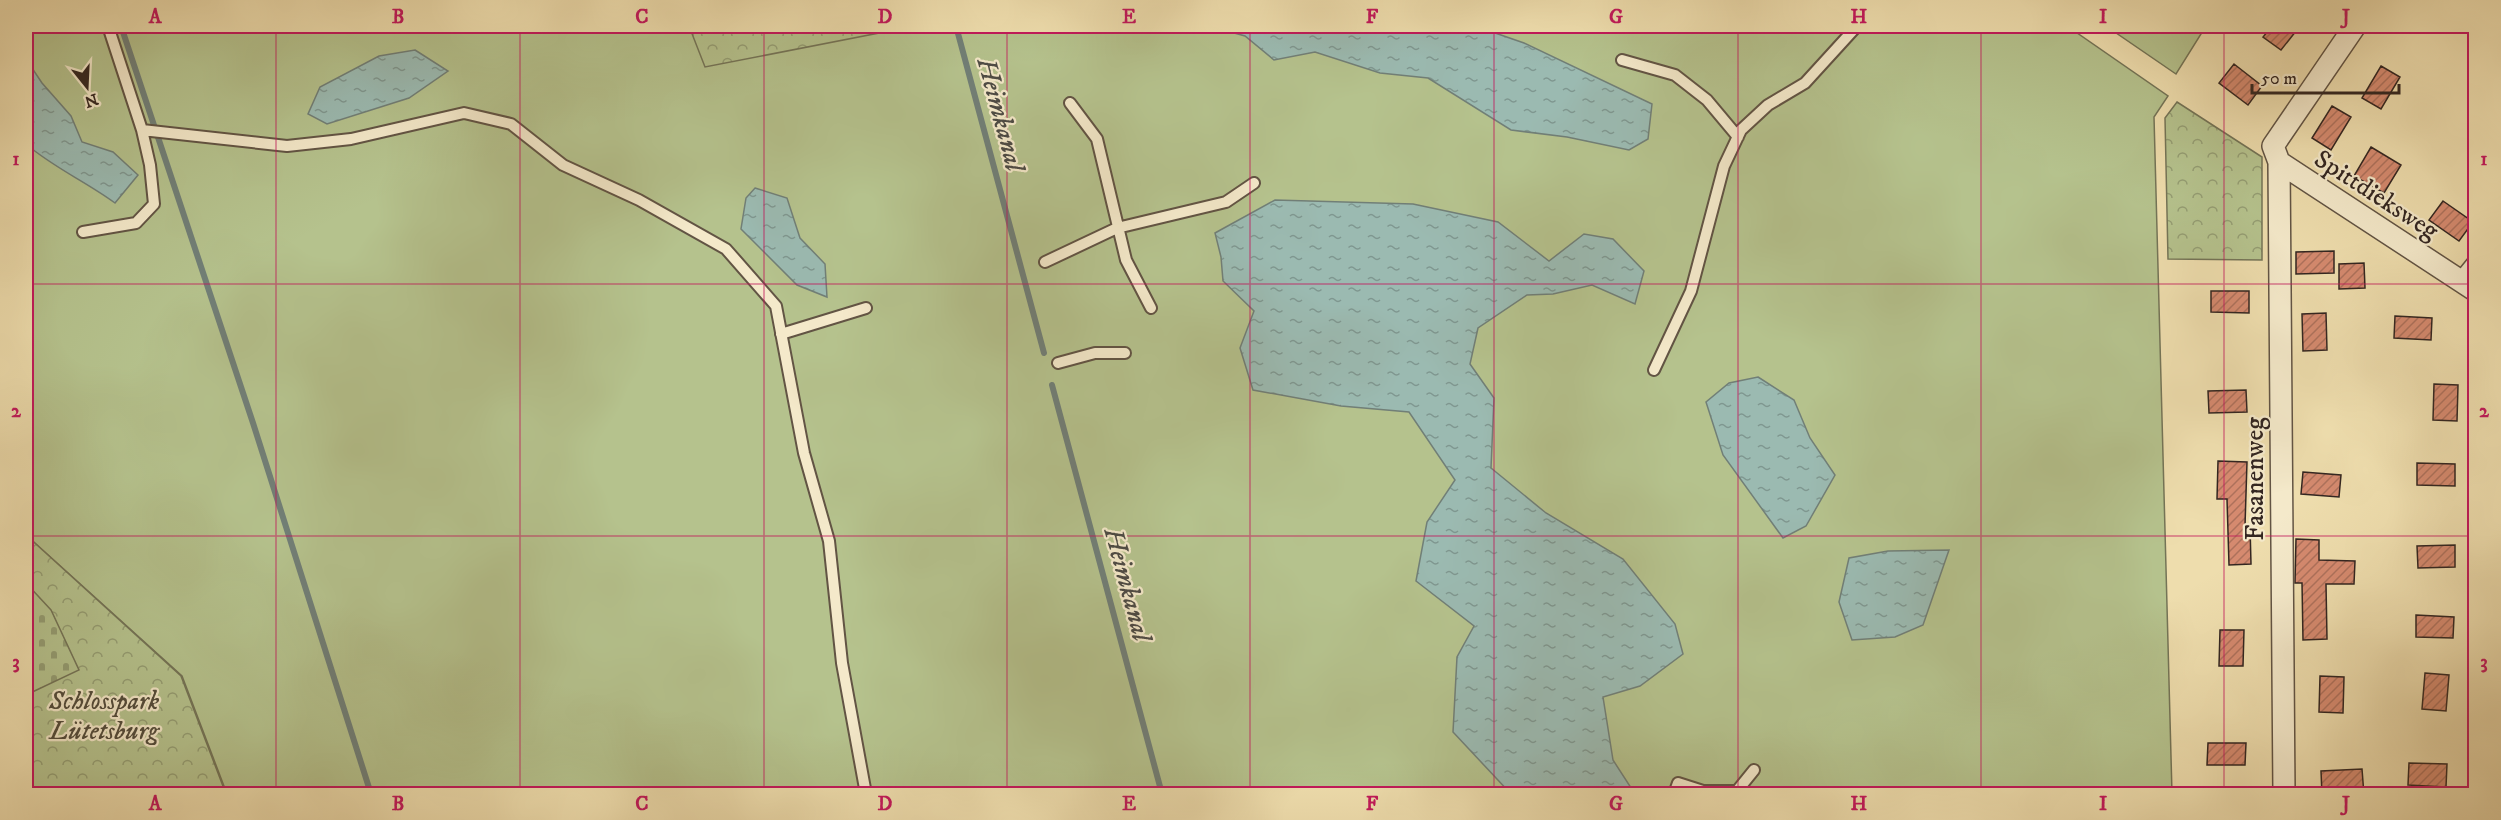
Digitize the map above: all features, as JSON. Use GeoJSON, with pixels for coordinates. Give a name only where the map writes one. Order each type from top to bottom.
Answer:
{"type":"FeatureCollection","features":[{"type":"Feature","properties":{"kind":"street","name":"Fasanenweg"},"geometry":{"type":"LineString","coordinates":[[2284,795],[2278,162],[2273,146],[2355,26]]}},
{"type":"Feature","properties":{"kind":"street","name":"Spittdieksweg"},"geometry":{"type":"LineString","coordinates":[[2278,162],[2471,280]]}},
{"type":"Feature","properties":{"kind":"lane"},"geometry":{"type":"LineString","coordinates":[[82,232],[135,223],[154,204],[145,130],[108,26]]}},
{"type":"Feature","properties":{"kind":"lane"},"geometry":{"type":"LineString","coordinates":[[1654,370],[1690,291],[1724,166],[1738,137],[1768,105],[1805,82],[1857,26]]}},
{"type":"Feature","properties":{"kind":"lane"},"geometry":{"type":"LineString","coordinates":[[1622,60],[1675,75],[1707,100],[1738,137]]}},
{"type":"Feature","properties":{"kind":"lane"},"geometry":{"type":"LineString","coordinates":[[1070,103],[1097,139],[1126,260],[1151,308]]}},
{"type":"Feature","properties":{"kind":"lane"},"geometry":{"type":"LineString","coordinates":[[145,130],[287,146],[351,139],[464,113],[511,124],[563,165],[639,200],[726,249],[776,306],[804,453],[829,541],[842,663],[866,795]]}},
{"type":"Feature","properties":{"kind":"lane"},"geometry":{"type":"LineString","coordinates":[[1045,262],[1118,227],[1226,202],[1254,183]]}},
{"type":"Feature","properties":{"kind":"lane"},"geometry":{"type":"LineString","coordinates":[[781,334],[866,308]]}},
{"type":"Feature","properties":{"kind":"lane"},"geometry":{"type":"LineString","coordinates":[[1058,363],[1095,353],[1125,353]]}},
{"type":"Feature","properties":{"kind":"lane"},"geometry":{"type":"LineString","coordinates":[[1674,795],[1678,783],[1703,791],[1737,791],[1754,770]]}},
{"type":"Feature","properties":{"kind":"green space"},"geometry":{"type":"Polygon","coordinates":[[[26,26],[2067,26],[2168,96],[2154,117],[2172,794],[227,794],[182,676],[26,535],[26,26]]]}},
{"type":"Feature","properties":{"kind":"green space"},"geometry":{"type":"Polygon","coordinates":[[[689,26],[915,26],[705,67],[689,26]]]}},
{"type":"Feature","properties":{"kind":"green space"},"geometry":{"type":"Polygon","coordinates":[[[2106,26],[2206,26],[2176,74],[2106,26]]]}},
{"type":"Feature","properties":{"kind":"green space"},"geometry":{"type":"Polygon","coordinates":[[[2177,102],[2262,157],[2262,260],[2168,259],[2165,118],[2177,102]]]}},
{"type":"Feature","properties":{"kind":"green space","name":"Schlosspark Lütetsburg"},"geometry":{"type":"Polygon","coordinates":[[[26,535],[181,676],[226,794],[26,794],[26,535]]]}},
{"type":"Feature","properties":{"kind":"green space"},"geometry":{"type":"Polygon","coordinates":[[[26,583],[51,610],[79,670],[26,695],[26,583]]]}},
{"type":"Feature","properties":{"kind":"water"},"geometry":{"type":"Polygon","coordinates":[[[1209,26],[1475,26],[1524,43],[1652,104],[1648,139],[1629,150],[1567,137],[1511,130],[1428,78],[1380,73],[1315,52],[1274,60],[1245,36],[1209,26]]]}},
{"type":"Feature","properties":{"kind":"water"},"geometry":{"type":"Polygon","coordinates":[[[415,50],[448,71],[409,98],[327,124],[308,114],[320,87],[379,56],[415,50]]]}},
{"type":"Feature","properties":{"kind":"water"},"geometry":{"type":"Polygon","coordinates":[[[26,59],[42,83],[71,116],[82,142],[113,152],[138,175],[115,203],[26,144],[26,59]]]}},
{"type":"Feature","properties":{"kind":"water"},"geometry":{"type":"Polygon","coordinates":[[[755,188],[787,198],[800,238],[825,264],[827,297],[797,285],[741,229],[746,198],[755,188]]]}},
{"type":"Feature","properties":{"kind":"water"},"geometry":{"type":"Polygon","coordinates":[[[1275,200],[1413,204],[1498,222],[1549,261],[1584,234],[1613,239],[1644,271],[1635,304],[1592,285],[1553,294],[1527,295],[1478,328],[1470,364],[1494,398],[1491,468],[1546,513],[1623,559],[1675,624],[1683,654],[1640,686],[1603,697],[1613,760],[1635,794],[1511,794],[1453,732],[1457,657],[1474,626],[1416,581],[1427,522],[1455,480],[1409,412],[1341,406],[1253,390],[1240,348],[1254,311],[1223,281],[1221,257],[1215,233],[1275,200]]]}},
{"type":"Feature","properties":{"kind":"water"},"geometry":{"type":"Polygon","coordinates":[[[1758,377],[1794,400],[1810,438],[1835,475],[1806,526],[1783,538],[1723,455],[1706,402],[1729,383],[1758,377]]]}},
{"type":"Feature","properties":{"kind":"water"},"geometry":{"type":"Polygon","coordinates":[[[1949,550],[1923,625],[1895,637],[1852,640],[1839,602],[1849,558],[1888,551],[1949,550]]]}},
{"type":"Feature","properties":{"kind":"building"},"geometry":{"type":"Polygon","coordinates":[[[2272,26],[2300,26],[2281,50],[2263,37],[2272,26]]]}},
{"type":"Feature","properties":{"kind":"building"},"geometry":{"type":"Polygon","coordinates":[[[2234,64],[2262,86],[2248,105],[2219,83],[2234,64]]]}},
{"type":"Feature","properties":{"kind":"building"},"geometry":{"type":"Polygon","coordinates":[[[2381,66],[2400,77],[2381,109],[2362,98],[2381,66]]]}},
{"type":"Feature","properties":{"kind":"building"},"geometry":{"type":"Polygon","coordinates":[[[2332,106],[2351,117],[2331,150],[2312,138],[2332,106]]]}},
{"type":"Feature","properties":{"kind":"building"},"geometry":{"type":"Polygon","coordinates":[[[2371,147],[2401,165],[2384,193],[2354,176],[2371,147]]]}},
{"type":"Feature","properties":{"kind":"building"},"geometry":{"type":"Polygon","coordinates":[[[2443,201],[2473,222],[2459,241],[2429,220],[2443,201]]]}},
{"type":"Feature","properties":{"kind":"building"},"geometry":{"type":"Polygon","coordinates":[[[2334,251],[2334,273],[2296,274],[2296,252],[2334,251]]]}},
{"type":"Feature","properties":{"kind":"building"},"geometry":{"type":"Polygon","coordinates":[[[2364,263],[2365,288],[2339,289],[2339,264],[2364,263]]]}},
{"type":"Feature","properties":{"kind":"building"},"geometry":{"type":"Polygon","coordinates":[[[2211,291],[2249,291],[2249,313],[2211,312],[2211,291]]]}},
{"type":"Feature","properties":{"kind":"building"},"geometry":{"type":"Polygon","coordinates":[[[2326,313],[2327,350],[2303,351],[2302,314],[2326,313]]]}},
{"type":"Feature","properties":{"kind":"building"},"geometry":{"type":"Polygon","coordinates":[[[2395,316],[2432,318],[2431,340],[2394,338],[2395,316]]]}},
{"type":"Feature","properties":{"kind":"building"},"geometry":{"type":"Polygon","coordinates":[[[2434,384],[2458,385],[2457,421],[2433,420],[2434,384]]]}},
{"type":"Feature","properties":{"kind":"building"},"geometry":{"type":"Polygon","coordinates":[[[2246,390],[2247,412],[2209,413],[2208,391],[2246,390]]]}},
{"type":"Feature","properties":{"kind":"building"},"geometry":{"type":"Polygon","coordinates":[[[2218,461],[2247,462],[2245,526],[2250,526],[2251,564],[2229,565],[2227,499],[2217,499],[2218,461]]]}},
{"type":"Feature","properties":{"kind":"building"},"geometry":{"type":"Polygon","coordinates":[[[2417,463],[2455,464],[2455,486],[2417,485],[2417,463]]]}},
{"type":"Feature","properties":{"kind":"building"},"geometry":{"type":"Polygon","coordinates":[[[2303,472],[2341,475],[2339,497],[2301,494],[2303,472]]]}},
{"type":"Feature","properties":{"kind":"building"},"geometry":{"type":"Polygon","coordinates":[[[2296,539],[2319,540],[2319,560],[2355,561],[2354,584],[2326,584],[2327,639],[2303,640],[2302,583],[2295,583],[2296,539]]]}},
{"type":"Feature","properties":{"kind":"building"},"geometry":{"type":"Polygon","coordinates":[[[2455,545],[2455,567],[2418,568],[2417,546],[2455,545]]]}},
{"type":"Feature","properties":{"kind":"building"},"geometry":{"type":"Polygon","coordinates":[[[2416,615],[2454,617],[2453,638],[2416,637],[2416,615]]]}},
{"type":"Feature","properties":{"kind":"building"},"geometry":{"type":"Polygon","coordinates":[[[2220,630],[2244,630],[2243,666],[2219,666],[2220,630]]]}},
{"type":"Feature","properties":{"kind":"building"},"geometry":{"type":"Polygon","coordinates":[[[2425,673],[2449,675],[2446,711],[2422,709],[2425,673]]]}},
{"type":"Feature","properties":{"kind":"building"},"geometry":{"type":"Polygon","coordinates":[[[2320,676],[2344,677],[2343,713],[2319,712],[2320,676]]]}},
{"type":"Feature","properties":{"kind":"building"},"geometry":{"type":"Polygon","coordinates":[[[2208,743],[2246,743],[2245,765],[2207,765],[2208,743]]]}},
{"type":"Feature","properties":{"kind":"building"},"geometry":{"type":"Polygon","coordinates":[[[2409,763],[2447,764],[2446,787],[2408,785],[2409,763]]]}},
{"type":"Feature","properties":{"kind":"building"},"geometry":{"type":"Polygon","coordinates":[[[2362,769],[2364,795],[2322,795],[2321,771],[2362,769]]]}},
{"type":"Feature","properties":{"kind":"waterway"},"geometry":{"type":"LineString","coordinates":[[121,26],[253,423],[371,794]]}},
{"type":"Feature","properties":{"kind":"waterway","name":"Heimkanal"},"geometry":{"type":"LineString","coordinates":[[956,26],[1044,353]]}},
{"type":"Feature","properties":{"kind":"waterway","name":"Heimkanal"},"geometry":{"type":"LineString","coordinates":[[1052,385],[1162,794]]}}]}
